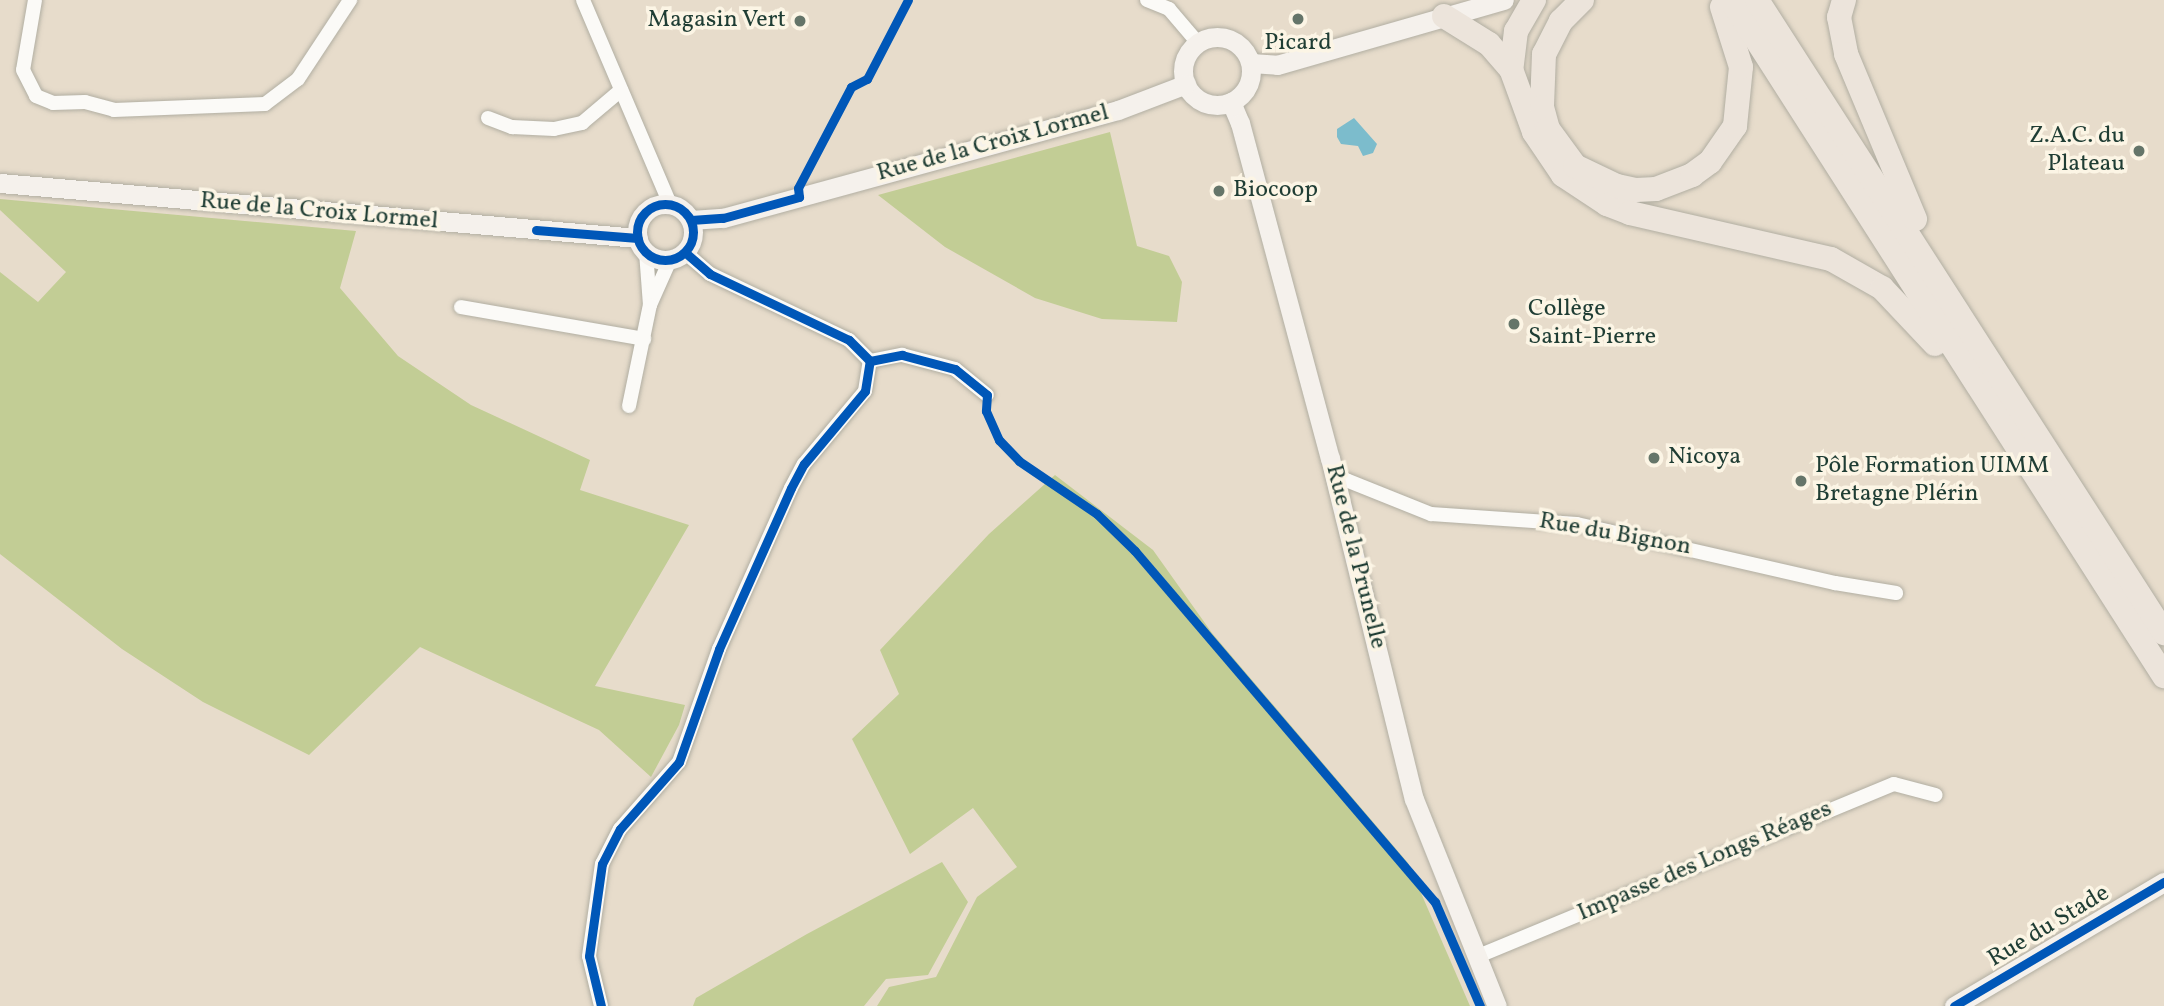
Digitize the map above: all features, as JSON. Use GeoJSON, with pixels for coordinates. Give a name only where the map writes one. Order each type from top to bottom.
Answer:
{"type":"FeatureCollection","features":[{"type":"Feature","properties":{"kind":"highway"},"geometry":{"type":"LineString","coordinates":[[1511,69],[1516,31],[1534,0]]}},
{"type":"Feature","properties":{"kind":"highway"},"geometry":{"type":"LineString","coordinates":[[1582,0],[1562,21],[1544,54],[1542,107],[1548,129],[1575,166],[1616,186],[1636,190],[1656,189],[1692,175],[1710,162],[1735,127],[1741,67],[1720,0]]}},
{"type":"Feature","properties":{"kind":"highway"},"geometry":{"type":"LineString","coordinates":[[1731,0],[2164,676]]}},
{"type":"Feature","properties":{"kind":"highway"},"geometry":{"type":"LineString","coordinates":[[1757,0],[2164,633]]}},
{"type":"Feature","properties":{"kind":"highway"},"geometry":{"type":"LineString","coordinates":[[1844,0],[1839,18],[1846,54],[1924,236],[1934,272]]}},
{"type":"Feature","properties":{"kind":"highway"},"geometry":{"type":"LineString","coordinates":[[1444,16],[1489,44],[1511,69],[1546,154],[1581,189],[1630,213],[1803,250],[1856,271],[1903,306],[2005,428]]}},
{"type":"Feature","properties":{"kind":"street"},"geometry":{"type":"LineString","coordinates":[[35,0],[23,70],[36,96],[53,103],[85,103],[114,110],[265,104],[298,79],[350,0]]}},
{"type":"Feature","properties":{"kind":"street"},"geometry":{"type":"LineString","coordinates":[[583,0],[670,204],[691,220],[693,237],[678,256],[650,305]]}},
{"type":"Feature","properties":{"kind":"street"},"geometry":{"type":"LineString","coordinates":[[1147,0],[1169,9],[1193,37],[1219,37],[1230,39],[1239,45],[1251,64],[1248,86],[1231,102],[1210,104],[1186,83],[1185,62],[1193,37]]}},
{"type":"Feature","properties":{"kind":"street"},"geometry":{"type":"LineString","coordinates":[[1251,64],[1277,65],[1503,0]]}},
{"type":"Feature","properties":{"kind":"street","name":"Rue de la Croix Lormel"},"geometry":{"type":"LineString","coordinates":[[691,220],[723,218],[1118,110],[1186,83]]}},
{"type":"Feature","properties":{"kind":"street"},"geometry":{"type":"LineString","coordinates":[[488,118],[512,127],[554,129],[582,123],[621,90]]}},
{"type":"Feature","properties":{"kind":"street","name":"Rue de la Prunelle"},"geometry":{"type":"LineString","coordinates":[[1231,102],[1243,132],[1336,481],[1415,799],[1497,1006]]}},
{"type":"Feature","properties":{"kind":"street","name":"Rue de la Croix Lormel"},"geometry":{"type":"LineString","coordinates":[[0,183],[642,245]]}},
{"type":"Feature","properties":{"kind":"street"},"geometry":{"type":"LineString","coordinates":[[629,406],[650,305],[642,245],[645,212],[670,204]]}},
{"type":"Feature","properties":{"kind":"street"},"geometry":{"type":"LineString","coordinates":[[642,245],[678,256],[849,340],[870,361]]}},
{"type":"Feature","properties":{"kind":"street"},"geometry":{"type":"LineString","coordinates":[[461,307],[644,339]]}},
{"type":"Feature","properties":{"kind":"street"},"geometry":{"type":"LineString","coordinates":[[870,361],[902,355],[955,369],[987,395]]}},
{"type":"Feature","properties":{"kind":"street"},"geometry":{"type":"LineString","coordinates":[[601,1006],[589,956],[602,864],[620,829],[679,762],[719,649],[791,488],[804,464],[865,391],[870,361]]}},
{"type":"Feature","properties":{"kind":"street","name":"Rue du Bignon"},"geometry":{"type":"LineString","coordinates":[[1336,481],[1346,480],[1431,514],[1577,524],[1835,583],[1896,593]]}},
{"type":"Feature","properties":{"kind":"street","name":"Impasse des Longs Réages"},"geometry":{"type":"LineString","coordinates":[[1476,957],[1894,783],[1936,795]]}},
{"type":"Feature","properties":{"kind":"street","name":"Rue du Stade"},"geometry":{"type":"LineString","coordinates":[[1954,1006],[2164,882]]}},
{"type":"Feature","properties":{"kind":"green space"},"geometry":{"type":"Polygon","coordinates":[[[1110,132],[1137,246],[1169,256],[1182,282],[1177,322],[1102,319],[1035,298],[945,247],[878,195],[1110,132]]]}},
{"type":"Feature","properties":{"kind":"green space"},"geometry":{"type":"Polygon","coordinates":[[[0,199],[356,231],[340,288],[398,356],[471,405],[590,460],[580,490],[689,525],[595,686],[685,705],[679,725],[651,777],[599,730],[420,647],[309,755],[203,702],[122,649],[0,554],[0,272],[38,302],[66,272],[0,210],[0,199]]]}},
{"type":"Feature","properties":{"kind":"green space"},"geometry":{"type":"Polygon","coordinates":[[[1055,475],[1153,550],[1212,633],[1408,863],[1470,1006],[877,1006],[889,987],[936,977],[977,897],[1017,867],[973,808],[910,854],[852,739],[899,694],[880,650],[989,534],[1055,475]]]}},
{"type":"Feature","properties":{"kind":"green space"},"geometry":{"type":"Polygon","coordinates":[[[942,862],[968,902],[928,975],[886,979],[864,1006],[693,1006],[696,998],[807,934],[942,862]]]}},
{"type":"Feature","properties":{"kind":"water"},"geometry":{"type":"Polygon","coordinates":[[[1354,118],[1377,144],[1373,153],[1363,156],[1358,146],[1341,144],[1337,137],[1337,129],[1354,118]]]}},
{"type":"Feature","properties":{"kind":"cycle path"},"geometry":{"type":"LineString","coordinates":[[691,220],[723,218],[799,197],[798,188],[851,87],[867,79],[908,0]]}},
{"type":"Feature","properties":{"kind":"cycle path"},"geometry":{"type":"LineString","coordinates":[[660,204],[670,204],[685,212],[691,221],[693,232],[691,243],[685,252],[670,260],[660,260],[642,248],[637,237],[637,227],[649,209],[660,204]]}},
{"type":"Feature","properties":{"kind":"cycle path"},"geometry":{"type":"LineString","coordinates":[[536,230],[638,238]]}},
{"type":"Feature","properties":{"kind":"cycle path"},"geometry":{"type":"LineString","coordinates":[[601,1006],[589,956],[602,864],[620,829],[679,762],[719,649],[791,488],[804,464],[865,391],[870,361],[849,340],[710,274],[685,252]]}},
{"type":"Feature","properties":{"kind":"cycle path"},"geometry":{"type":"LineString","coordinates":[[870,361],[902,355],[955,369],[987,395],[986,411],[999,440],[1019,461],[1097,514],[1135,551],[1435,902],[1480,1006]]}},
{"type":"Feature","properties":{"kind":"cycle path"},"geometry":{"type":"LineString","coordinates":[[1954,1006],[2164,882]]}},
{"type":"Feature","properties":{"kind":"place","name":"Picard"},"geometry":{"type":"Point","coordinates":[1298,19]}},
{"type":"Feature","properties":{"kind":"place","name":"Magasin Vert"},"geometry":{"type":"Point","coordinates":[800,21]}},
{"type":"Feature","properties":{"kind":"place","name":"Z.A.C. du Plateau"},"geometry":{"type":"Point","coordinates":[2139,151]}},
{"type":"Feature","properties":{"kind":"place","name":"Biocoop"},"geometry":{"type":"Point","coordinates":[1219,191]}},
{"type":"Feature","properties":{"kind":"place","name":"Collège Saint-Pierre"},"geometry":{"type":"Point","coordinates":[1514,324]}},
{"type":"Feature","properties":{"kind":"place","name":"Nicoya"},"geometry":{"type":"Point","coordinates":[1654,458]}},
{"type":"Feature","properties":{"kind":"place","name":"Pôle Formation UIMM Bretagne Plérin"},"geometry":{"type":"Point","coordinates":[1801,481]}}]}
